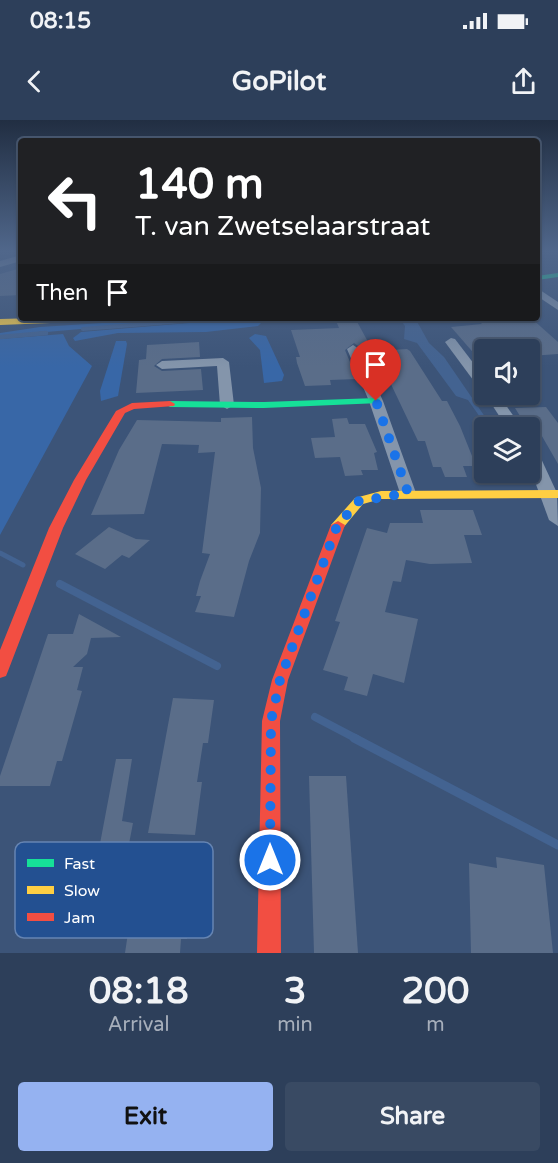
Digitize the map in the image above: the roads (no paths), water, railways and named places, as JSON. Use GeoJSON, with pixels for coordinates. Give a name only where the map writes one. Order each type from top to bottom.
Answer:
{"type":"FeatureCollection","features":[{"type":"Feature","properties":{"kind":"street"},"geometry":{"type":"LineString","coordinates":[[540,293],[558,307]]}},
{"type":"Feature","properties":{"kind":"street"},"geometry":{"type":"LineString","coordinates":[[0,315],[18,314]]}},
{"type":"Feature","properties":{"kind":"street"},"geometry":{"type":"LineString","coordinates":[[0,322],[23,321]]}},
{"type":"Feature","properties":{"kind":"street"},"geometry":{"type":"LineString","coordinates":[[451,342],[474,372]]}},
{"type":"Feature","properties":{"kind":"street"},"geometry":{"type":"LineString","coordinates":[[353,349],[376,401],[408,493]]}},
{"type":"Feature","properties":{"kind":"street"},"geometry":{"type":"LineString","coordinates":[[162,365],[223,362],[227,405]]}},
{"type":"Feature","properties":{"kind":"street"},"geometry":{"type":"LineString","coordinates":[[0,671],[56,528],[115,418],[132,406],[148,404],[227,405],[376,401]]}},
{"type":"Feature","properties":{"kind":"street"},"geometry":{"type":"LineString","coordinates":[[540,470],[554,494],[558,520]]}},
{"type":"Feature","properties":{"kind":"street"},"geometry":{"type":"LineString","coordinates":[[269,953],[271,721],[280,680],[337,526],[359,501],[408,493],[554,494]]}},
{"type":"Feature","properties":{"kind":"waterway"},"geometry":{"type":"LineString","coordinates":[[83,329],[184,321]]}},
{"type":"Feature","properties":{"kind":"waterway"},"geometry":{"type":"LineString","coordinates":[[0,337],[46,333],[41,333]]}},
{"type":"Feature","properties":{"kind":"waterway"},"geometry":{"type":"LineString","coordinates":[[0,553],[23,565]]}},
{"type":"Feature","properties":{"kind":"waterway"},"geometry":{"type":"LineString","coordinates":[[60,584],[217,666]]}},
{"type":"Feature","properties":{"kind":"waterway"},"geometry":{"type":"LineString","coordinates":[[315,717],[357,739]]}},
{"type":"Feature","properties":{"kind":"waterway"},"geometry":{"type":"LineString","coordinates":[[354,738],[558,845]]}}]}
